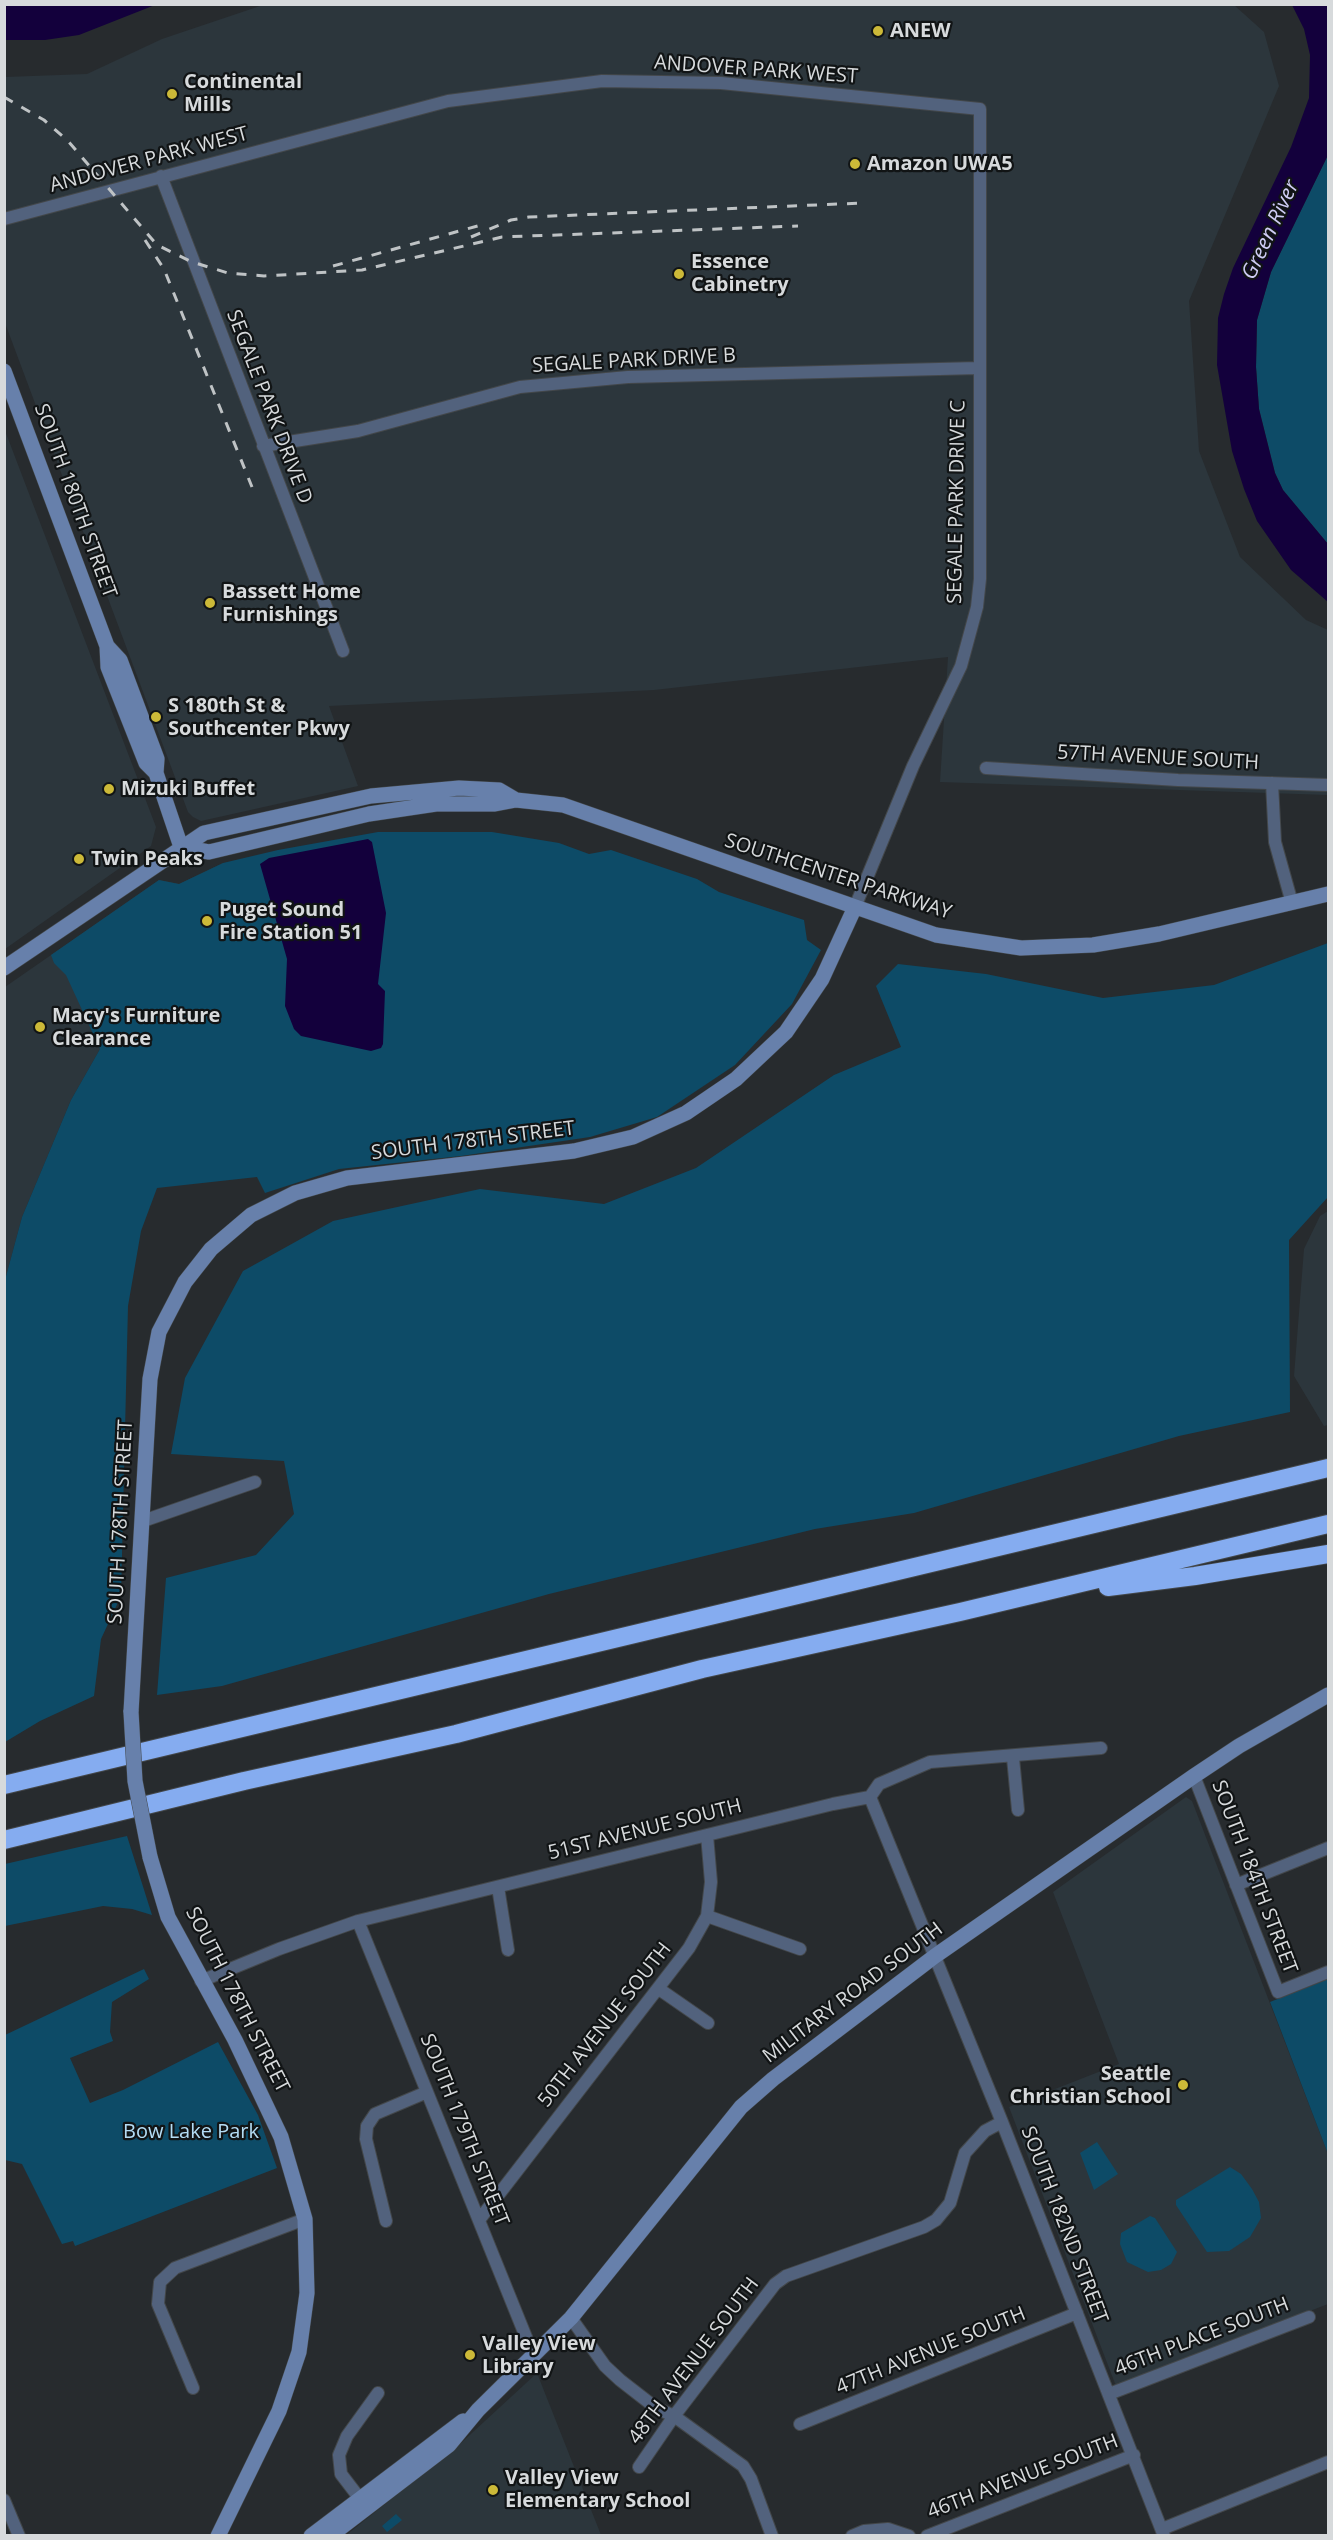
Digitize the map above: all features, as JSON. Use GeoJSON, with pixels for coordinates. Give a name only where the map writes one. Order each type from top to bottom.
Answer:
{"type":"FeatureCollection","features":[{"type":"Feature","properties":{"kind":"highway"},"geometry":{"type":"LineString","coordinates":[[4,1785],[1329,1468]]}},
{"type":"Feature","properties":{"kind":"highway"},"geometry":{"type":"LineString","coordinates":[[4,1840],[244,1781],[456,1734],[702,1669],[1020,1598],[1329,1524]]}},
{"type":"Feature","properties":{"kind":"highway"},"geometry":{"type":"LineString","coordinates":[[1020,1598],[1195,1576],[1329,1554]]}},
{"type":"Feature","properties":{"kind":"main road","name":"SOUTH 180TH STREET"},"geometry":{"type":"LineString","coordinates":[[4,371],[107,646],[120,660],[158,759],[156,773],[182,847]]}},
{"type":"Feature","properties":{"kind":"main road","name":"SOUTHCENTER PARKWAY"},"geometry":{"type":"LineString","coordinates":[[4,968],[204,833],[371,796],[459,788],[499,790],[516,800],[562,805],[936,935],[1021,948],[1093,945],[1159,934],[1329,894]]}},
{"type":"Feature","properties":{"kind":"main road","name":"SOUTH 178TH STREET"},"geometry":{"type":"LineString","coordinates":[[218,2535],[279,2410],[299,2352],[307,2293],[305,2218],[289,2157],[275,2121],[235,2040],[168,1917],[150,1857],[135,1781],[131,1712],[150,1379],[159,1332],[185,1282],[211,1249],[251,1215],[295,1193],[347,1178],[574,1151],[633,1137],[686,1113],[736,1079],[786,1032],[822,979],[855,907]]}},
{"type":"Feature","properties":{"kind":"main road","name":"MILITARY ROAD SOUTH"},"geometry":{"type":"LineString","coordinates":[[311,2535],[449,2445],[478,2410],[571,2318],[741,2107],[827,2035],[934,1956],[1194,1776],[1239,1746],[1329,1695]]}},
{"type":"Feature","properties":{"kind":"main road","name":"MILITARY ROAD SOUTH"},"geometry":{"type":"LineString","coordinates":[[330,2535],[363,2502]]}},
{"type":"Feature","properties":{"kind":"street","name":"ANDOVER PARK WEST"},"geometry":{"type":"LineString","coordinates":[[4,219],[448,101],[602,81],[721,83],[980,109]]}},
{"type":"Feature","properties":{"kind":"street","name":"SEGALE PARK DRIVE C"},"geometry":{"type":"LineString","coordinates":[[855,907],[913,766],[961,666],[977,607],[980,579],[978,368],[980,109]]}},
{"type":"Feature","properties":{"kind":"street","name":"SEGALE PARK DRIVE D"},"geometry":{"type":"LineString","coordinates":[[161,176],[262,447],[343,651]]}},
{"type":"Feature","properties":{"kind":"street","name":"SEGALE PARK DRIVE B"},"geometry":{"type":"LineString","coordinates":[[262,447],[358,431],[520,387],[628,377],[978,368]]}},
{"type":"Feature","properties":{"kind":"street","name":"57TH AVENUE SOUTH"},"geometry":{"type":"LineString","coordinates":[[986,768],[1329,785]]}},
{"type":"Feature","properties":{"kind":"street"},"geometry":{"type":"LineString","coordinates":[[1272,783],[1275,842],[1292,903]]}},
{"type":"Feature","properties":{"kind":"street"},"geometry":{"type":"LineString","coordinates":[[143,1521],[255,1482]]}},
{"type":"Feature","properties":{"kind":"street","name":"51ST AVENUE SOUTH"},"geometry":{"type":"LineString","coordinates":[[201,1981],[279,1948],[358,1921],[870,1797],[879,1784],[930,1762],[1013,1758],[1101,1748]]}},
{"type":"Feature","properties":{"kind":"street"},"geometry":{"type":"LineString","coordinates":[[1013,1758],[1018,1810]]}},
{"type":"Feature","properties":{"kind":"street","name":"SOUTH 184TH STREET"},"geometry":{"type":"LineString","coordinates":[[1194,1776],[1278,1992],[1329,1972]]}},
{"type":"Feature","properties":{"kind":"street","name":"SOUTH 182ND STREET"},"geometry":{"type":"LineString","coordinates":[[870,1797],[1002,2122],[1163,2532]]}},
{"type":"Feature","properties":{"kind":"street","name":"50TH AVENUE SOUTH"},"geometry":{"type":"LineString","coordinates":[[479,2220],[689,1948],[707,1916],[711,1882],[707,1835]]}},
{"type":"Feature","properties":{"kind":"street"},"geometry":{"type":"LineString","coordinates":[[1236,1885],[1329,1848]]}},
{"type":"Feature","properties":{"kind":"street"},"geometry":{"type":"LineString","coordinates":[[498,1887],[508,1950]]}},
{"type":"Feature","properties":{"kind":"street"},"geometry":{"type":"LineString","coordinates":[[707,1916],[800,1949]]}},
{"type":"Feature","properties":{"kind":"street","name":"SOUTH 179TH STREET"},"geometry":{"type":"LineString","coordinates":[[358,1921],[528,2342],[536,2352]]}},
{"type":"Feature","properties":{"kind":"street"},"geometry":{"type":"LineString","coordinates":[[659,1989],[708,2023]]}},
{"type":"Feature","properties":{"kind":"street"},"geometry":{"type":"LineString","coordinates":[[386,2222],[366,2139],[368,2126],[375,2114],[427,2092]]}},
{"type":"Feature","properties":{"kind":"street","name":"48TH AVENUE SOUTH"},"geometry":{"type":"LineString","coordinates":[[639,2468],[674,2416],[775,2284],[786,2276],[924,2227],[936,2220],[950,2203],[965,2153],[985,2131],[1002,2122]]}},
{"type":"Feature","properties":{"kind":"street"},"geometry":{"type":"LineString","coordinates":[[193,2388],[158,2304],[160,2282],[175,2268],[305,2218]]}},
{"type":"Feature","properties":{"kind":"street","name":"47TH AVENUE SOUTH"},"geometry":{"type":"LineString","coordinates":[[800,2424],[1077,2313]]}},
{"type":"Feature","properties":{"kind":"street","name":"46TH PLACE SOUTH"},"geometry":{"type":"LineString","coordinates":[[1109,2394],[1310,2317]]}},
{"type":"Feature","properties":{"kind":"street"},"geometry":{"type":"LineString","coordinates":[[571,2318],[605,2366],[620,2380],[656,2408],[674,2416],[743,2466],[751,2479],[772,2535]]}},
{"type":"Feature","properties":{"kind":"street"},"geometry":{"type":"LineString","coordinates":[[363,2502],[342,2474],[339,2455],[347,2436],[378,2393]]}},
{"type":"Feature","properties":{"kind":"street","name":"46TH AVENUE SOUTH"},"geometry":{"type":"LineString","coordinates":[[927,2535],[1134,2455]]}},
{"type":"Feature","properties":{"kind":"street"},"geometry":{"type":"LineString","coordinates":[[1163,2532],[1329,2462]]}},
{"type":"Feature","properties":{"kind":"street"},"geometry":{"type":"LineString","coordinates":[[4,2500],[19,2535]]}},
{"type":"Feature","properties":{"kind":"street","name":"46TH AVENUE SOUTH"},"geometry":{"type":"LineString","coordinates":[[852,2535],[864,2531],[888,2529],[909,2535]]}},
{"type":"Feature","properties":{"kind":"shaded area"},"geometry":{"type":"Polygon","coordinates":[[[263,5],[1234,5],[1264,32],[1279,86],[1189,301],[1199,451],[1240,557],[1306,620],[1328,630],[1328,795],[940,782],[948,657],[654,690],[329,706],[358,786],[201,821],[193,817],[188,812],[5,323],[5,77],[87,74],[162,39],[263,5]]]}},
{"type":"Feature","properties":{"kind":"shaded area"},"geometry":{"type":"Polygon","coordinates":[[[4,428],[156,827],[151,846],[5,949],[4,428]]]}},
{"type":"Feature","properties":{"kind":"shaded area"},"geometry":{"type":"Polygon","coordinates":[[[223,863],[100,1049],[71,1100],[22,1217],[5,1280],[5,987],[159,880],[179,884],[223,863]]]}},
{"type":"Feature","properties":{"kind":"shaded area"},"geometry":{"type":"Polygon","coordinates":[[[1328,1211],[1328,1425],[1324,1426],[1294,1376],[1304,1249],[1320,1216],[1328,1211]]]}},
{"type":"Feature","properties":{"kind":"shaded area","name":"Seattle Christian School"},"geometry":{"type":"Polygon","coordinates":[[[1186,1797],[1192,1801],[1328,2154],[1328,2304],[1116,2386],[1009,2107],[1119,2064],[1053,1892],[1186,1797]]]}},
{"type":"Feature","properties":{"kind":"shaded area","name":"Valley View Elementary School"},"geometry":{"type":"Polygon","coordinates":[[[537,2373],[601,2535],[345,2536],[460,2444],[537,2373]]]}},
{"type":"Feature","properties":{"kind":"green space"},"geometry":{"type":"Polygon","coordinates":[[[1328,155],[1328,544],[1283,490],[1275,473],[1259,409],[1256,367],[1257,320],[1271,272],[1328,155]]]}},
{"type":"Feature","properties":{"kind":"green space"},"geometry":{"type":"Polygon","coordinates":[[[378,832],[492,832],[559,843],[589,854],[611,850],[697,879],[719,892],[804,920],[807,940],[821,950],[792,1004],[735,1065],[657,1117],[590,1137],[461,1156],[339,1169],[265,1193],[257,1177],[157,1188],[141,1231],[128,1306],[121,1596],[101,1639],[94,1696],[40,1721],[5,1742],[5,1280],[22,1217],[71,1100],[100,1049],[66,975],[54,963],[51,955],[159,880],[179,884],[223,863],[278,850],[378,832]]]}},
{"type":"Feature","properties":{"kind":"green space"},"geometry":{"type":"Polygon","coordinates":[[[1328,943],[1328,1197],[1289,1240],[1290,1412],[1179,1436],[914,1513],[815,1529],[549,1594],[222,1686],[157,1695],[166,1578],[256,1555],[294,1514],[284,1461],[171,1454],[185,1378],[243,1271],[333,1221],[480,1189],[604,1204],[696,1168],[834,1075],[901,1047],[876,986],[898,964],[986,974],[1103,998],[1214,985],[1328,943]]]}},
{"type":"Feature","properties":{"kind":"green space"},"geometry":{"type":"Polygon","coordinates":[[[127,1836],[152,1915],[132,1909],[103,1906],[5,1926],[5,1864],[127,1836]]]}},
{"type":"Feature","properties":{"kind":"green space","name":"Bow Lake Park"},"geometry":{"type":"Polygon","coordinates":[[[144,1969],[149,1979],[112,2002],[110,2032],[113,2041],[70,2058],[90,2103],[123,2090],[218,2042],[258,2115],[277,2168],[75,2246],[73,2241],[62,2244],[22,2164],[5,2160],[5,2035],[144,1969]]]}},
{"type":"Feature","properties":{"kind":"green space"},"geometry":{"type":"Polygon","coordinates":[[[1328,1979],[1328,2154],[1270,2002],[1328,1979]]]}},
{"type":"Feature","properties":{"kind":"green space"},"geometry":{"type":"Polygon","coordinates":[[[1097,2142],[1118,2174],[1094,2190],[1080,2153],[1097,2142]]]}},
{"type":"Feature","properties":{"kind":"green space"},"geometry":{"type":"Polygon","coordinates":[[[1230,2167],[1241,2174],[1252,2189],[1259,2202],[1261,2218],[1250,2237],[1229,2251],[1207,2252],[1176,2205],[1176,2200],[1230,2167]]]}},
{"type":"Feature","properties":{"kind":"green space"},"geometry":{"type":"Polygon","coordinates":[[[1150,2216],[1155,2218],[1177,2252],[1171,2264],[1161,2270],[1148,2272],[1127,2262],[1120,2244],[1121,2233],[1150,2216]]]}},
{"type":"Feature","properties":{"kind":"green space"},"geometry":{"type":"Polygon","coordinates":[[[396,2514],[402,2520],[387,2532],[382,2526],[396,2514]]]}},
{"type":"Feature","properties":{"kind":"water"},"geometry":{"type":"Polygon","coordinates":[[[4,5],[155,5],[79,35],[45,40],[5,40],[4,5]]]}},
{"type":"Feature","properties":{"kind":"water","name":"Green River"},"geometry":{"type":"Polygon","coordinates":[[[1292,5],[1328,5],[1328,155],[1271,272],[1257,320],[1256,367],[1259,409],[1275,473],[1283,490],[1328,544],[1328,602],[1291,570],[1257,521],[1232,451],[1217,365],[1218,318],[1224,294],[1233,268],[1291,147],[1309,98],[1310,55],[1304,29],[1292,5]]]}},
{"type":"Feature","properties":{"kind":"water"},"geometry":{"type":"Polygon","coordinates":[[[368,839],[372,842],[386,913],[378,984],[385,991],[383,1044],[381,1048],[371,1051],[301,1036],[294,1029],[285,1006],[287,959],[260,864],[269,858],[368,839]]]}},
{"type":"Feature","properties":{"kind":"railway"},"geometry":{"type":"LineString","coordinates":[[4,97],[44,120],[68,141],[157,245],[192,262],[228,273],[264,276],[362,270],[502,237],[798,226]]}},
{"type":"Feature","properties":{"kind":"railway"},"geometry":{"type":"LineString","coordinates":[[471,237],[511,220],[529,217],[862,203]]}},
{"type":"Feature","properties":{"kind":"railway"},"geometry":{"type":"LineString","coordinates":[[333,266],[481,225]]}},
{"type":"Feature","properties":{"kind":"railway"},"geometry":{"type":"LineString","coordinates":[[145,240],[164,269],[252,487]]}},
{"type":"Feature","properties":{"kind":"place","name":"ANEW"},"geometry":{"type":"Point","coordinates":[878,31]}},
{"type":"Feature","properties":{"kind":"place","name":"Continental Mills"},"geometry":{"type":"Point","coordinates":[172,94]}},
{"type":"Feature","properties":{"kind":"place","name":"Amazon UWA5"},"geometry":{"type":"Point","coordinates":[855,164]}},
{"type":"Feature","properties":{"kind":"place","name":"Essence Cabinetry"},"geometry":{"type":"Point","coordinates":[679,274]}},
{"type":"Feature","properties":{"kind":"place","name":"Bassett Home Furnishings"},"geometry":{"type":"Point","coordinates":[210,603]}},
{"type":"Feature","properties":{"kind":"place","name":"S 180th St & Southcenter Pkwy"},"geometry":{"type":"Point","coordinates":[156,717]}},
{"type":"Feature","properties":{"kind":"place","name":"Mizuki Buffet"},"geometry":{"type":"Point","coordinates":[109,789]}},
{"type":"Feature","properties":{"kind":"place","name":"Twin Peaks"},"geometry":{"type":"Point","coordinates":[79,859]}},
{"type":"Feature","properties":{"kind":"place","name":"Puget Sound Fire Station 51"},"geometry":{"type":"Point","coordinates":[207,921]}},
{"type":"Feature","properties":{"kind":"place","name":"Macy's Furniture Clearance"},"geometry":{"type":"Point","coordinates":[40,1027]}},
{"type":"Feature","properties":{"kind":"place","name":"Seattle Christian School"},"geometry":{"type":"Point","coordinates":[1183,2085]}},
{"type":"Feature","properties":{"kind":"place","name":"Valley View Library"},"geometry":{"type":"Point","coordinates":[470,2355]}},
{"type":"Feature","properties":{"kind":"place","name":"Valley View Elementary School"},"geometry":{"type":"Point","coordinates":[493,2490]}}]}
